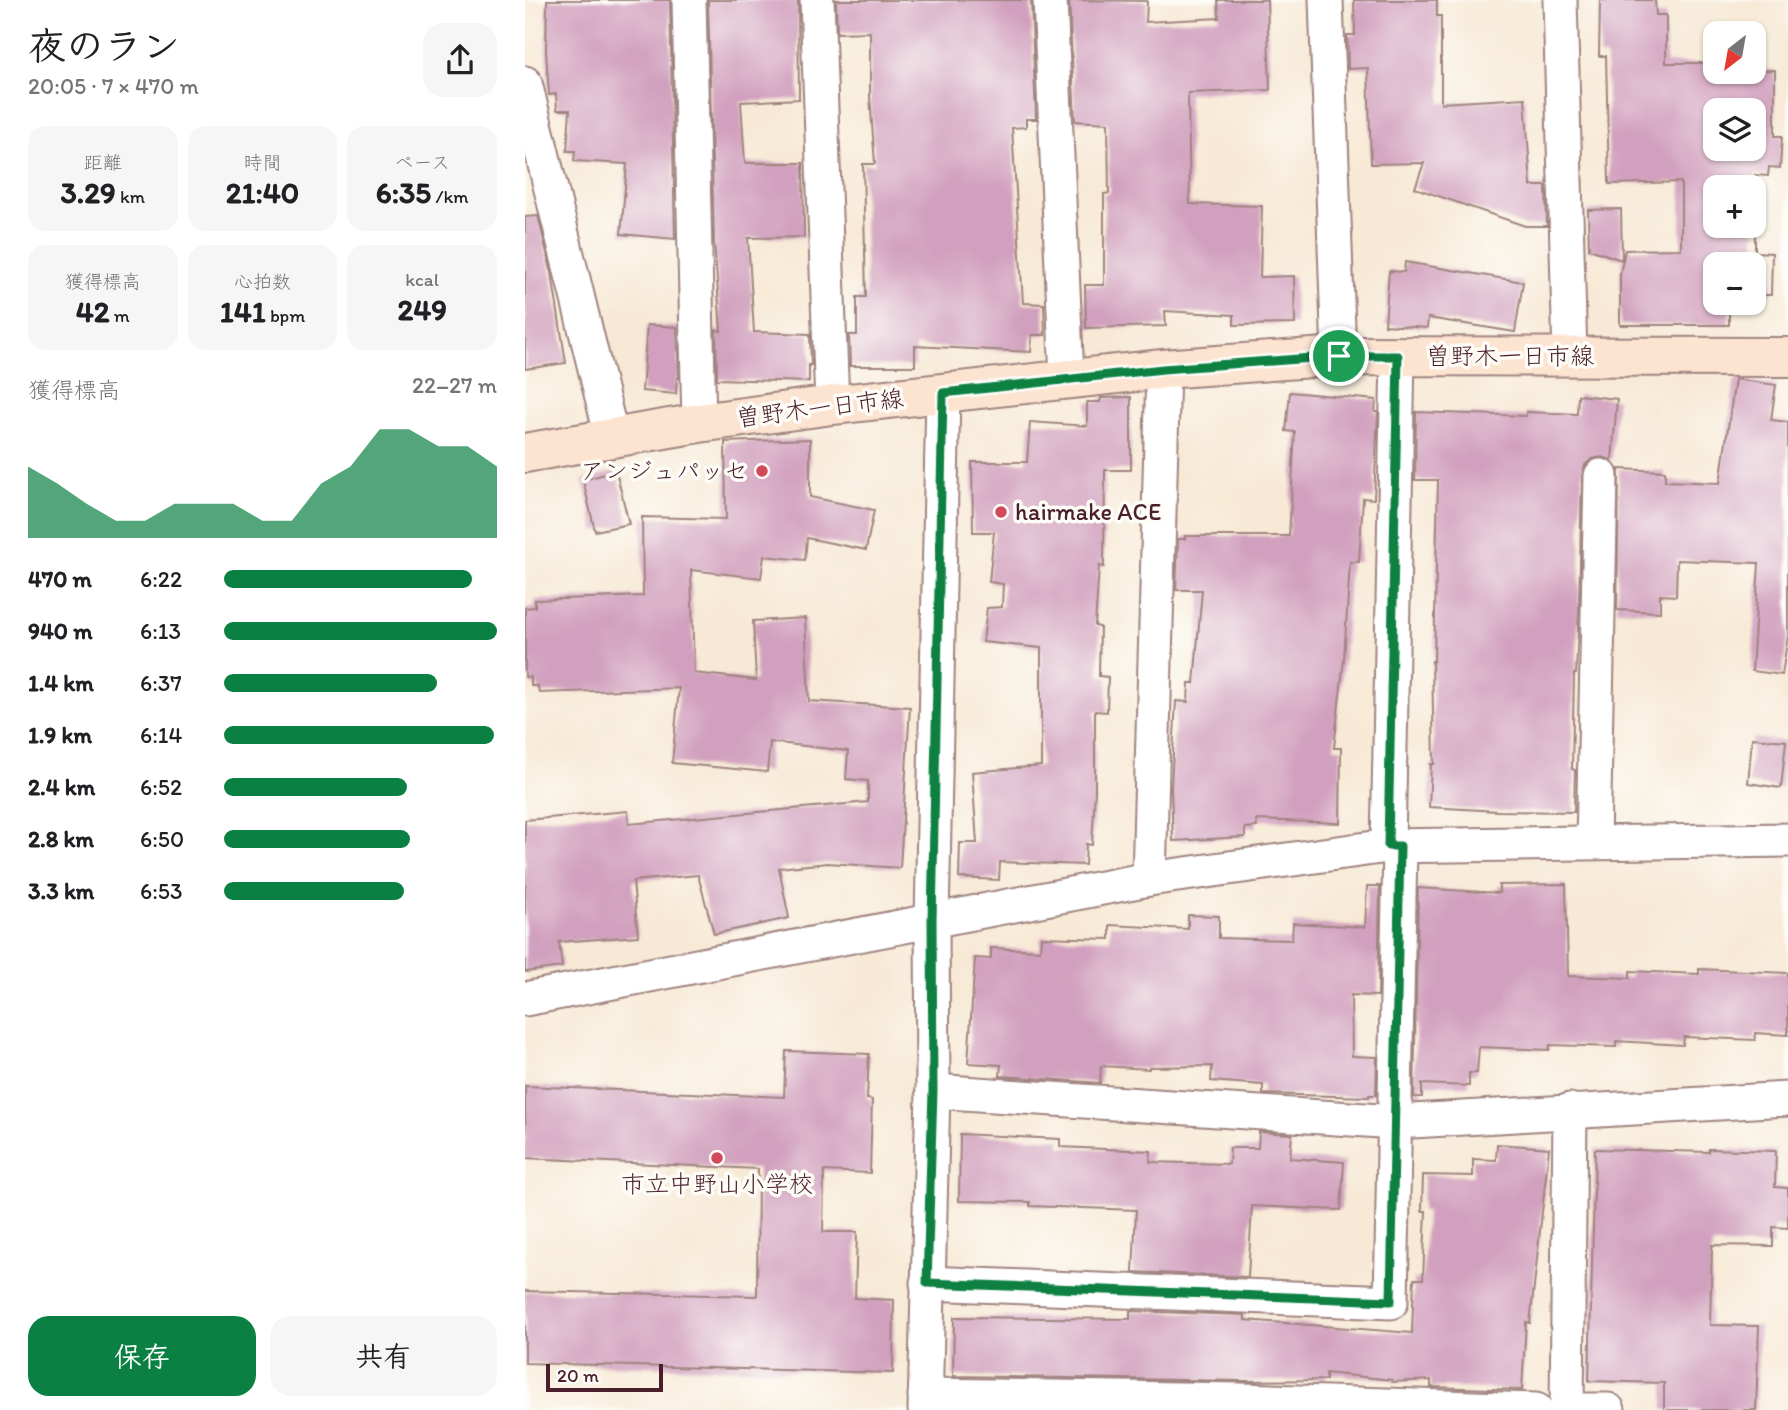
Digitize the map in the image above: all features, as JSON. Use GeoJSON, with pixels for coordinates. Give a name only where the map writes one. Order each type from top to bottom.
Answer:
{"type":"FeatureCollection","features":[{"type":"Feature","properties":{"kind":"main road","name":"曽野木一日市線"},"geometry":{"type":"LineString","coordinates":[[525,453],[699,423],[832,405],[1163,369],[1339,356],[1788,356]]}},
{"type":"Feature","properties":{"kind":"street"},"geometry":{"type":"LineString","coordinates":[[689,0],[699,423]]}},
{"type":"Feature","properties":{"kind":"street"},"geometry":{"type":"LineString","coordinates":[[817,0],[832,405]]}},
{"type":"Feature","properties":{"kind":"street"},"geometry":{"type":"LineString","coordinates":[[1049,0],[1067,378]]}},
{"type":"Feature","properties":{"kind":"street"},"geometry":{"type":"LineString","coordinates":[[1326,0],[1339,356]]}},
{"type":"Feature","properties":{"kind":"street"},"geometry":{"type":"LineString","coordinates":[[1560,0],[1570,357]]}},
{"type":"Feature","properties":{"kind":"street"},"geometry":{"type":"LineString","coordinates":[[525,83],[612,438]]}},
{"type":"Feature","properties":{"kind":"street"},"geometry":{"type":"LineString","coordinates":[[927,1283],[1391,1301],[1395,1122],[1398,356]]}},
{"type":"Feature","properties":{"kind":"street"},"geometry":{"type":"LineString","coordinates":[[1149,879],[1163,369]]}},
{"type":"Feature","properties":{"kind":"street"},"geometry":{"type":"LineString","coordinates":[[943,393],[932,921],[933,1091],[925,1402],[1536,1410]]}},
{"type":"Feature","properties":{"kind":"street"},"geometry":{"type":"LineString","coordinates":[[1593,842],[1601,476]]}},
{"type":"Feature","properties":{"kind":"street"},"geometry":{"type":"LineString","coordinates":[[525,999],[1149,879],[1394,846],[1788,840]]}},
{"type":"Feature","properties":{"kind":"street"},"geometry":{"type":"LineString","coordinates":[[933,1091],[1395,1122],[1788,1099]]}},
{"type":"Feature","properties":{"kind":"street"},"geometry":{"type":"LineString","coordinates":[[1567,1410],[1570,1110]]}},
{"type":"Feature","properties":{"kind":"street"},"geometry":{"type":"LineString","coordinates":[[1584,1410],[1608,1410]]}},
{"type":"Feature","properties":{"kind":"building"},"geometry":{"type":"Polygon","coordinates":[[[547,0],[670,0],[675,239],[621,234],[627,164],[574,161],[575,151],[567,151],[570,110],[557,110],[556,94],[549,95],[547,0]]]}},
{"type":"Feature","properties":{"kind":"building"},"geometry":{"type":"Polygon","coordinates":[[[708,0],[798,0],[799,99],[741,102],[745,163],[803,163],[804,237],[748,238],[754,332],[810,334],[809,382],[717,379],[716,330],[721,331],[714,241],[708,0]]]}},
{"type":"Feature","properties":{"kind":"building"},"geometry":{"type":"Polygon","coordinates":[[[836,0],[1031,0],[1036,119],[1026,119],[1026,127],[1012,128],[1023,303],[1044,304],[1045,335],[1032,335],[1031,352],[915,346],[915,366],[850,366],[849,335],[857,335],[857,297],[866,297],[863,164],[875,164],[870,97],[870,32],[837,33],[836,0]]]}},
{"type":"Feature","properties":{"kind":"building"},"geometry":{"type":"Polygon","coordinates":[[[1069,0],[1147,1],[1146,22],[1219,18],[1218,0],[1267,0],[1270,90],[1188,93],[1190,204],[1262,206],[1260,277],[1294,276],[1295,324],[1234,325],[1234,315],[1165,311],[1166,326],[1086,328],[1085,285],[1104,285],[1104,194],[1109,193],[1108,123],[1075,121],[1069,0]]]}},
{"type":"Feature","properties":{"kind":"building"},"geometry":{"type":"Polygon","coordinates":[[[1354,0],[1437,0],[1437,16],[1441,16],[1441,103],[1525,98],[1531,186],[1546,186],[1547,226],[1525,226],[1415,188],[1424,163],[1371,164],[1368,68],[1348,69],[1347,35],[1355,35],[1354,0]]]}},
{"type":"Feature","properties":{"kind":"building"},"geometry":{"type":"Polygon","coordinates":[[[1600,0],[1655,0],[1656,15],[1666,15],[1666,63],[1703,63],[1703,84],[1766,84],[1766,70],[1775,70],[1775,136],[1782,136],[1780,168],[1769,167],[1768,176],[1703,175],[1703,238],[1755,238],[1755,252],[1703,252],[1703,315],[1729,315],[1729,325],[1620,325],[1620,274],[1625,250],[1681,249],[1681,182],[1609,184],[1606,56],[1599,56],[1600,0]]]}},
{"type":"Feature","properties":{"kind":"building"},"geometry":{"type":"Polygon","coordinates":[[[1621,209],[1622,260],[1589,249],[1588,210],[1621,209]]]}},
{"type":"Feature","properties":{"kind":"building"},"geometry":{"type":"Polygon","coordinates":[[[538,216],[552,274],[566,363],[525,369],[525,217],[538,216]]]}},
{"type":"Feature","properties":{"kind":"building"},"geometry":{"type":"Polygon","coordinates":[[[1766,253],[1772,253],[1771,295],[1766,295],[1766,253]]]}},
{"type":"Feature","properties":{"kind":"building"},"geometry":{"type":"Polygon","coordinates":[[[1405,262],[1523,282],[1515,332],[1428,318],[1427,328],[1385,325],[1389,271],[1404,272],[1405,262]]]}},
{"type":"Feature","properties":{"kind":"building"},"geometry":{"type":"Polygon","coordinates":[[[647,325],[677,327],[679,378],[676,394],[642,391],[647,325]]]}},
{"type":"Feature","properties":{"kind":"building"},"geometry":{"type":"Polygon","coordinates":[[[1735,379],[1776,385],[1771,420],[1788,422],[1788,636],[1782,675],[1752,671],[1759,563],[1677,560],[1676,596],[1660,595],[1660,612],[1617,610],[1619,469],[1665,471],[1665,481],[1720,483],[1735,379]]]}},
{"type":"Feature","properties":{"kind":"building"},"geometry":{"type":"Polygon","coordinates":[[[1290,392],[1376,400],[1375,412],[1378,412],[1374,499],[1363,498],[1359,562],[1350,562],[1344,659],[1334,748],[1341,748],[1340,823],[1256,820],[1257,827],[1245,828],[1245,837],[1173,841],[1171,788],[1176,701],[1188,702],[1189,683],[1194,683],[1202,590],[1176,590],[1178,539],[1185,539],[1185,536],[1289,536],[1295,432],[1286,431],[1290,392]]]}},
{"type":"Feature","properties":{"kind":"building"},"geometry":{"type":"Polygon","coordinates":[[[1578,395],[1617,399],[1612,460],[1602,457],[1592,459],[1585,465],[1582,476],[1579,609],[1574,674],[1574,812],[1429,807],[1431,764],[1434,764],[1432,661],[1438,480],[1415,480],[1416,412],[1526,416],[1526,412],[1577,414],[1578,395]]]}},
{"type":"Feature","properties":{"kind":"building"},"geometry":{"type":"Polygon","coordinates":[[[1131,397],[1131,470],[1105,470],[1104,567],[1099,566],[1095,626],[1100,627],[1099,676],[1108,677],[1107,712],[1095,711],[1092,845],[1086,844],[1085,865],[1000,862],[999,880],[959,878],[960,843],[977,843],[972,772],[1041,766],[1041,648],[983,642],[987,608],[1002,607],[1003,584],[989,582],[994,532],[973,532],[972,462],[1027,462],[1030,422],[1087,426],[1087,402],[1100,402],[1101,398],[1131,397]]]}},
{"type":"Feature","properties":{"kind":"building"},"geometry":{"type":"Polygon","coordinates":[[[810,439],[810,497],[874,510],[866,550],[807,538],[805,560],[764,556],[761,578],[691,570],[694,673],[756,680],[753,621],[805,618],[809,701],[910,707],[900,868],[828,863],[779,868],[789,918],[714,934],[698,875],[633,881],[638,936],[559,942],[562,967],[525,972],[525,820],[628,811],[629,824],[868,802],[868,781],[846,779],[848,751],[770,742],[767,772],[672,763],[679,688],[539,693],[538,686],[531,686],[531,677],[525,677],[525,608],[535,607],[535,600],[643,596],[642,517],[726,519],[725,442],[810,439]]]}},
{"type":"Feature","properties":{"kind":"building"},"geometry":{"type":"Polygon","coordinates":[[[616,471],[629,524],[595,531],[583,480],[616,471]]]}},
{"type":"Feature","properties":{"kind":"building"},"geometry":{"type":"Polygon","coordinates":[[[1752,738],[1786,741],[1781,788],[1748,783],[1752,738]]]}},
{"type":"Feature","properties":{"kind":"building"},"geometry":{"type":"Polygon","coordinates":[[[1566,884],[1568,976],[1630,978],[1630,971],[1699,974],[1699,969],[1788,973],[1788,1035],[1755,1033],[1755,1040],[1684,1037],[1683,1045],[1616,1041],[1616,1047],[1550,1045],[1549,1050],[1479,1047],[1477,1073],[1469,1073],[1469,1086],[1422,1084],[1422,1097],[1414,1097],[1418,888],[1499,893],[1499,885],[1566,884]]]}},
{"type":"Feature","properties":{"kind":"building"},"geometry":{"type":"Polygon","coordinates":[[[1367,886],[1380,886],[1378,996],[1351,995],[1352,1056],[1377,1057],[1376,1095],[1263,1094],[1263,1085],[1211,1081],[1212,1066],[1149,1069],[1101,1066],[1100,1083],[1000,1076],[1001,1065],[968,1063],[975,958],[991,959],[991,948],[1040,950],[1041,937],[1110,939],[1110,925],[1188,929],[1188,915],[1219,916],[1219,938],[1292,940],[1293,923],[1365,927],[1367,886]]]}},
{"type":"Feature","properties":{"kind":"building"},"geometry":{"type":"Polygon","coordinates":[[[786,1051],[869,1054],[867,1099],[872,1100],[870,1173],[824,1171],[823,1232],[857,1232],[855,1298],[894,1300],[893,1373],[525,1363],[525,1291],[757,1296],[758,1169],[525,1158],[525,1086],[784,1097],[786,1051]]]}},
{"type":"Feature","properties":{"kind":"building"},"geometry":{"type":"Polygon","coordinates":[[[1259,1132],[1292,1134],[1290,1158],[1344,1162],[1341,1210],[1252,1206],[1248,1277],[1133,1272],[1136,1210],[1030,1206],[1030,1202],[959,1201],[960,1134],[1060,1139],[1060,1147],[1151,1151],[1150,1162],[1229,1164],[1230,1148],[1258,1148],[1259,1132]]]}},
{"type":"Feature","properties":{"kind":"building"},"geometry":{"type":"Polygon","coordinates":[[[1497,1144],[1549,1148],[1530,1323],[1526,1322],[1522,1390],[1431,1387],[1431,1380],[1392,1382],[1326,1373],[1326,1380],[1242,1381],[953,1376],[954,1317],[1130,1319],[1130,1311],[1245,1315],[1245,1320],[1412,1333],[1414,1279],[1423,1279],[1426,1211],[1422,1211],[1423,1175],[1473,1176],[1473,1159],[1496,1160],[1497,1144]]]}},
{"type":"Feature","properties":{"kind":"building"},"geometry":{"type":"Polygon","coordinates":[[[1595,1149],[1776,1151],[1775,1187],[1788,1188],[1788,1228],[1773,1227],[1773,1246],[1712,1245],[1710,1325],[1759,1326],[1756,1410],[1664,1410],[1664,1383],[1589,1381],[1595,1149]]]}},
{"type":"Feature","properties":{"kind":"place","name":"アンジュパッセ"},"geometry":{"type":"Point","coordinates":[762,471]}},
{"type":"Feature","properties":{"kind":"place","name":"hairmake ACE"},"geometry":{"type":"Point","coordinates":[1001,512]}},
{"type":"Feature","properties":{"kind":"place","name":"市立中野山小学校"},"geometry":{"type":"Point","coordinates":[717,1158]}},
{"type":"Feature","properties":{"kind":"route"},"geometry":{"type":"LineString","coordinates":[[1339,356],[1398,356],[1388,846],[1400,846],[1391,1301],[927,1283],[933,1091],[932,921],[943,393],[1163,369],[1339,356]]}}]}
